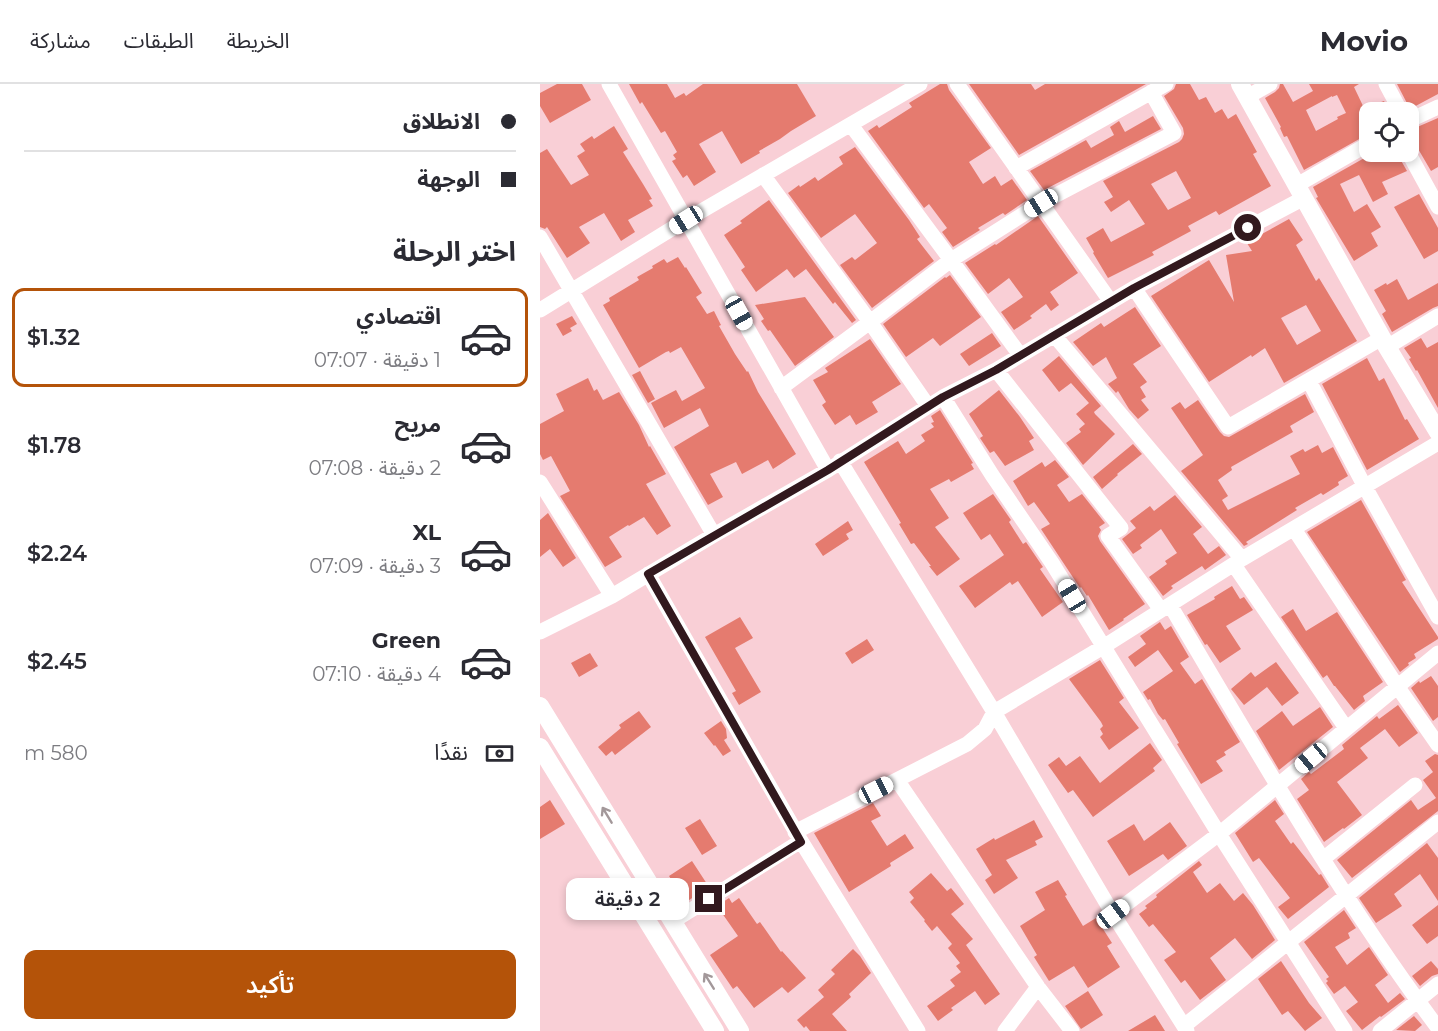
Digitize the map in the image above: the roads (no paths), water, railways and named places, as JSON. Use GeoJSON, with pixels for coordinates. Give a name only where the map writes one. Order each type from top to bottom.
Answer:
{"type":"FeatureCollection","features":[{"type":"Feature","properties":{"kind":"street"},"geometry":{"type":"LineString","coordinates":[[609,84],[781,388],[834,465],[994,712],[1113,914],[1185,1029],[1347,895],[1437,826]]}},
{"type":"Feature","properties":{"kind":"street"},"geometry":{"type":"LineString","coordinates":[[540,310],[686,220],[920,84]]}},
{"type":"Feature","properties":{"kind":"street"},"geometry":{"type":"LineString","coordinates":[[957,84],[1111,302]]}},
{"type":"Feature","properties":{"kind":"street"},"geometry":{"type":"LineString","coordinates":[[1016,168],[1166,84]]}},
{"type":"Feature","properties":{"kind":"street"},"geometry":{"type":"LineString","coordinates":[[1270,84],[1244,90],[1384,342],[1438,432]]}},
{"type":"Feature","properties":{"kind":"street"},"geometry":{"type":"LineString","coordinates":[[1386,84],[1396,102]]}},
{"type":"Feature","properties":{"kind":"street"},"geometry":{"type":"LineString","coordinates":[[781,388],[951,260],[1041,203],[1174,133],[1151,92]]}},
{"type":"Feature","properties":{"kind":"street"},"geometry":{"type":"LineString","coordinates":[[1419,116],[1438,106]]}},
{"type":"Feature","properties":{"kind":"street"},"geometry":{"type":"LineString","coordinates":[[851,124],[1020,355]]}},
{"type":"Feature","properties":{"kind":"street"},"geometry":{"type":"LineString","coordinates":[[540,632],[612,596],[834,465],[943,397],[996,370],[1300,192],[1359,151]]}},
{"type":"Feature","properties":{"kind":"street"},"geometry":{"type":"LineString","coordinates":[[1413,162],[1438,207]]}},
{"type":"Feature","properties":{"kind":"street"},"geometry":{"type":"LineString","coordinates":[[763,175],[928,406]]}},
{"type":"Feature","properties":{"kind":"street"},"geometry":{"type":"LineString","coordinates":[[540,237],[714,535]]}},
{"type":"Feature","properties":{"kind":"street"},"geometry":{"type":"LineString","coordinates":[[1134,288],[1228,427],[1309,381],[1438,316]]}},
{"type":"Feature","properties":{"kind":"street"},"geometry":{"type":"LineString","coordinates":[[1054,335],[1238,562],[1346,728]]}},
{"type":"Feature","properties":{"kind":"street"},"geometry":{"type":"LineString","coordinates":[[996,370],[1121,528],[1108,536],[1165,607],[1323,859],[1438,1028]]}},
{"type":"Feature","properties":{"kind":"street"},"geometry":{"type":"LineString","coordinates":[[1309,381],[1438,617]]}},
{"type":"Feature","properties":{"kind":"street"},"geometry":{"type":"LineString","coordinates":[[943,397],[992,475],[1052,562],[1219,834],[1345,1031]]}},
{"type":"Feature","properties":{"kind":"street"},"geometry":{"type":"LineString","coordinates":[[672,922],[798,837],[897,780],[967,744],[985,729],[994,712],[1238,562],[1438,443]]}},
{"type":"Feature","properties":{"kind":"street"},"geometry":{"type":"LineString","coordinates":[[540,482],[612,596]]}},
{"type":"Feature","properties":{"kind":"street"},"geometry":{"type":"LineString","coordinates":[[1294,529],[1438,745]]}},
{"type":"Feature","properties":{"kind":"street"},"geometry":{"type":"LineString","coordinates":[[648,574],[798,837],[918,1031]]}},
{"type":"Feature","properties":{"kind":"street"},"geometry":{"type":"LineString","coordinates":[[1113,914],[1219,834],[1438,653]]}},
{"type":"Feature","properties":{"kind":"street"},"geometry":{"type":"LineString","coordinates":[[540,706],[740,1031]]}},
{"type":"Feature","properties":{"kind":"street"},"geometry":{"type":"LineString","coordinates":[[540,747],[716,1031]]}},
{"type":"Feature","properties":{"kind":"street"},"geometry":{"type":"LineString","coordinates":[[897,780],[1038,987],[1072,1031]]}},
{"type":"Feature","properties":{"kind":"street"},"geometry":{"type":"LineString","coordinates":[[1323,859],[1415,785]]}},
{"type":"Feature","properties":{"kind":"street"},"geometry":{"type":"LineString","coordinates":[[1380,1031],[1438,984]]}},
{"type":"Feature","properties":{"kind":"street"},"geometry":{"type":"LineString","coordinates":[[1005,1031],[1038,987]]}}]}
